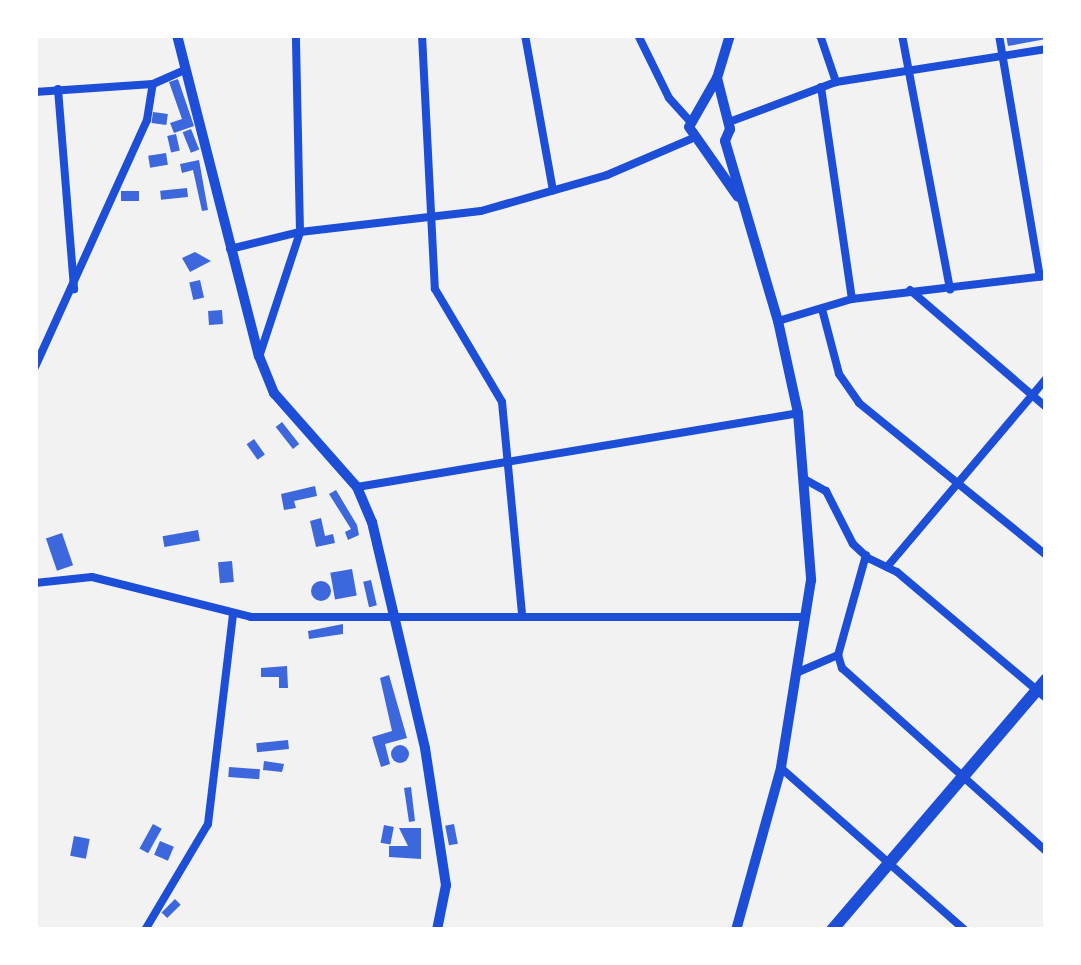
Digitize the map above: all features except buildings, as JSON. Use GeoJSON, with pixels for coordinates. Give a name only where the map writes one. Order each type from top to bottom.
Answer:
{"type":"FeatureCollection","features":[{"type":"Feature","properties":{"kind":"highway"},"geometry":{"type":"LineString","coordinates":[[832,930],[1043,689]]}},
{"type":"Feature","properties":{"kind":"street"},"geometry":{"type":"LineString","coordinates":[[177,35],[259,356],[274,393],[357,487],[396,615],[446,885],[436,930]]}},
{"type":"Feature","properties":{"kind":"street"},"geometry":{"type":"LineString","coordinates":[[259,356],[300,232],[296,35]]}},
{"type":"Feature","properties":{"kind":"street"},"geometry":{"type":"LineString","coordinates":[[422,35],[435,289],[502,402],[522,612]]}},
{"type":"Feature","properties":{"kind":"street"},"geometry":{"type":"LineString","coordinates":[[526,35],[553,190]]}},
{"type":"Feature","properties":{"kind":"street"},"geometry":{"type":"LineString","coordinates":[[638,35],[669,98],[694,116],[718,110],[728,120]]}},
{"type":"Feature","properties":{"kind":"street"},"geometry":{"type":"LineString","coordinates":[[730,35],[717,78],[694,116],[692,139],[740,201]]}},
{"type":"Feature","properties":{"kind":"street"},"geometry":{"type":"LineString","coordinates":[[820,35],[836,82]]}},
{"type":"Feature","properties":{"kind":"street"},"geometry":{"type":"LineString","coordinates":[[902,35],[950,290]]}},
{"type":"Feature","properties":{"kind":"street"},"geometry":{"type":"LineString","coordinates":[[778,321],[852,299],[1043,277],[998,35]]}},
{"type":"Feature","properties":{"kind":"street"},"geometry":{"type":"LineString","coordinates":[[728,120],[836,82],[1046,49]]}},
{"type":"Feature","properties":{"kind":"street"},"geometry":{"type":"LineString","coordinates":[[35,92],[153,84],[186,69]]}},
{"type":"Feature","properties":{"kind":"street"},"geometry":{"type":"LineString","coordinates":[[717,78],[728,120],[725,141],[778,321],[798,413],[811,580],[781,768],[736,930]]}},
{"type":"Feature","properties":{"kind":"street"},"geometry":{"type":"LineString","coordinates":[[35,367],[74,289],[148,120],[153,84]]}},
{"type":"Feature","properties":{"kind":"street"},"geometry":{"type":"LineString","coordinates":[[821,87],[852,299]]}},
{"type":"Feature","properties":{"kind":"street"},"geometry":{"type":"LineString","coordinates":[[58,90],[74,289]]}},
{"type":"Feature","properties":{"kind":"street"},"geometry":{"type":"LineString","coordinates":[[230,249],[300,232],[432,219],[553,190],[692,139]]}},
{"type":"Feature","properties":{"kind":"street"},"geometry":{"type":"LineString","coordinates":[[701,148],[725,141]]}},
{"type":"Feature","properties":{"kind":"street"},"geometry":{"type":"LineString","coordinates":[[910,290],[1046,408]]}},
{"type":"Feature","properties":{"kind":"street"},"geometry":{"type":"LineString","coordinates":[[822,309],[839,374],[859,404],[955,486],[1046,555]]}},
{"type":"Feature","properties":{"kind":"street"},"geometry":{"type":"LineString","coordinates":[[886,567],[1046,379]]}},
{"type":"Feature","properties":{"kind":"street"},"geometry":{"type":"LineString","coordinates":[[357,487],[798,413]]}},
{"type":"Feature","properties":{"kind":"street"},"geometry":{"type":"LineString","coordinates":[[806,480],[826,492],[866,555],[1043,689]]}},
{"type":"Feature","properties":{"kind":"street"},"geometry":{"type":"LineString","coordinates":[[866,555],[838,655],[842,668],[961,779],[1046,851]]}},
{"type":"Feature","properties":{"kind":"street"},"geometry":{"type":"LineString","coordinates":[[35,583],[92,577],[233,615],[522,612],[805,617]]}},
{"type":"Feature","properties":{"kind":"street"},"geometry":{"type":"LineString","coordinates":[[144,930],[208,824],[233,615]]}},
{"type":"Feature","properties":{"kind":"street"},"geometry":{"type":"LineString","coordinates":[[796,674],[838,655]]}},
{"type":"Feature","properties":{"kind":"street"},"geometry":{"type":"LineString","coordinates":[[781,768],[886,866],[964,930]]}}]}
